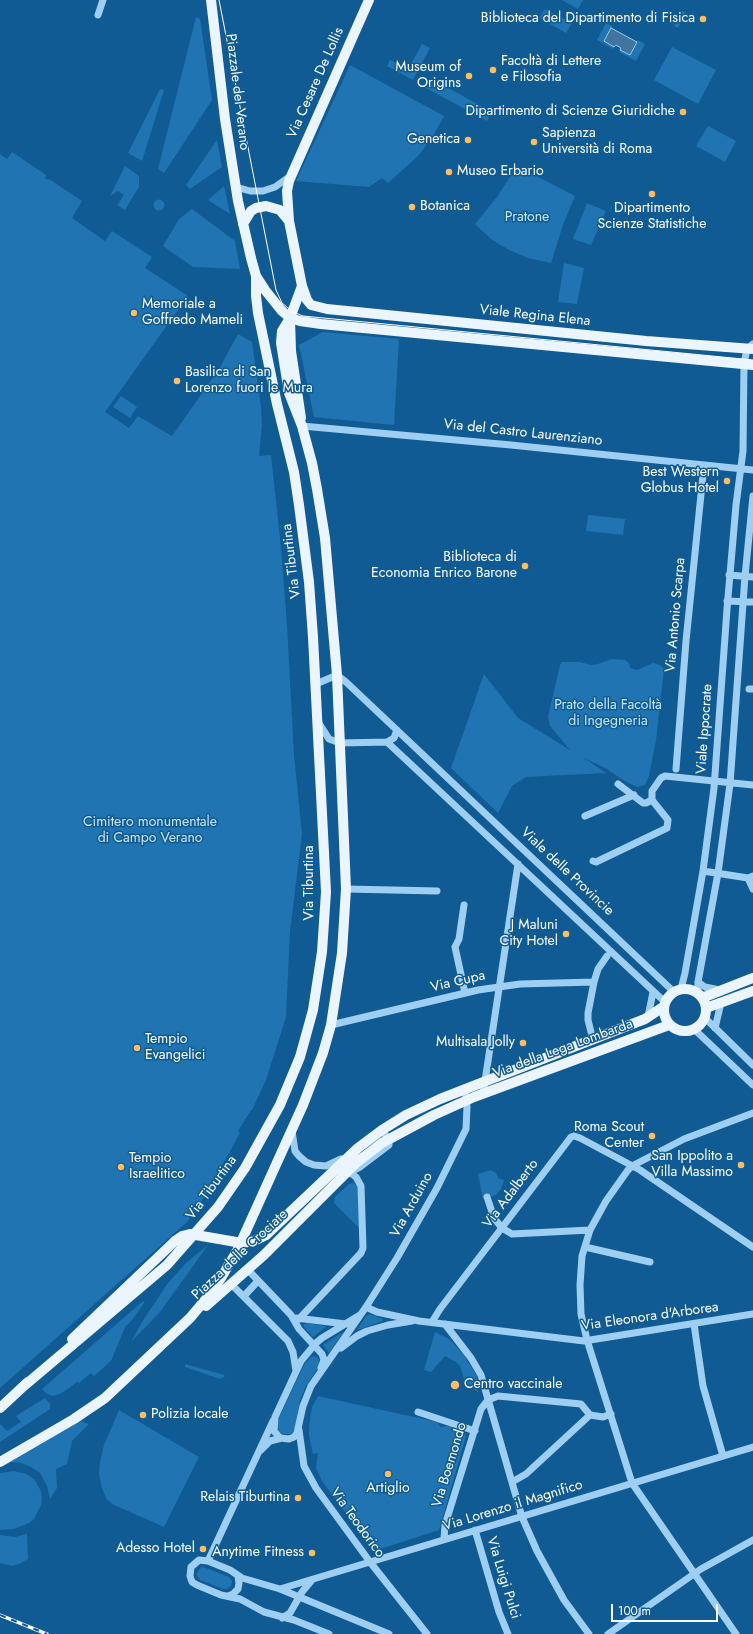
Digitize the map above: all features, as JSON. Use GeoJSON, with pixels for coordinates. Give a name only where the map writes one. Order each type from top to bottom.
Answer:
{"type":"FeatureCollection","features":[{"type":"Feature","properties":{"kind":"main road","name":"Piazzale del Verano"},"geometry":{"type":"LineString","coordinates":[[211,0],[225,120],[243,224],[256,276],[276,304],[290,318]]}},
{"type":"Feature","properties":{"kind":"main road","name":"Via Cesare De Lollis"},"geometry":{"type":"LineString","coordinates":[[289,177],[369,0]]}},
{"type":"Feature","properties":{"kind":"main road"},"geometry":{"type":"LineString","coordinates":[[0,1462],[74,1419],[105,1398],[190,1318],[209,1294],[230,1264],[311,1088],[331,1026],[342,953],[346,889],[337,676],[325,538],[314,468],[302,426],[292,404],[289,393],[281,343],[281,334],[290,318],[302,286],[289,221],[289,177]]}},
{"type":"Feature","properties":{"kind":"main road"},"geometry":{"type":"LineString","coordinates":[[243,224],[251,212],[256,208],[266,206],[280,210],[289,221]]}},
{"type":"Feature","properties":{"kind":"main road","name":"Via Tiburtina"},"geometry":{"type":"LineString","coordinates":[[0,1408],[162,1269],[207,1222],[245,1168],[271,1124],[298,1064],[310,1023],[322,952],[326,877],[310,590],[294,472],[277,404],[258,313],[256,276]]}},
{"type":"Feature","properties":{"kind":"main road","name":"Viale Regina Elena"},"geometry":{"type":"LineString","coordinates":[[302,286],[309,302],[314,306],[327,309],[643,341],[751,347]]}},
{"type":"Feature","properties":{"kind":"main road","name":"Viale Regina Elena"},"geometry":{"type":"LineString","coordinates":[[290,318],[321,324],[749,365]]}},
{"type":"Feature","properties":{"kind":"main road"},"geometry":{"type":"LineString","coordinates":[[700,996],[723,990],[753,978]]}},
{"type":"Feature","properties":{"kind":"main road"},"geometry":{"type":"LineString","coordinates":[[705,1013],[700,996],[690,990],[677,990],[668,997],[664,1005],[664,1016],[669,1025],[681,1032],[690,1031],[700,1025],[705,1013],[721,1003],[753,991]]}},
{"type":"Feature","properties":{"kind":"main road","name":"Via della Lega Lombarda"},"geometry":{"type":"LineString","coordinates":[[175,1241],[182,1236],[190,1234],[242,1243],[254,1241],[266,1235],[358,1148],[382,1130],[421,1108],[465,1089],[648,1017],[664,1005]]}},
{"type":"Feature","properties":{"kind":"main road","name":"Via della Lega Lombarda"},"geometry":{"type":"LineString","coordinates":[[308,1210],[371,1151],[434,1115],[483,1094],[669,1025]]}},
{"type":"Feature","properties":{"kind":"main road","name":"Piazza delle Crociate"},"geometry":{"type":"LineString","coordinates":[[190,1318],[264,1255],[308,1210]]}},
{"type":"Feature","properties":{"kind":"main road","name":"Via Tiburtina"},"geometry":{"type":"LineString","coordinates":[[24,1386],[86,1324],[175,1241]]}},
{"type":"Feature","properties":{"kind":"street"},"geometry":{"type":"LineString","coordinates":[[98,15],[103,0]]}},
{"type":"Feature","properties":{"kind":"street"},"geometry":{"type":"LineString","coordinates":[[236,187],[262,191],[275,186],[289,177]]}},
{"type":"Feature","properties":{"kind":"street","name":"Viale Ippocrate"},"geometry":{"type":"LineString","coordinates":[[677,990],[685,973],[703,871],[714,782],[729,575],[743,451],[751,347]]}},
{"type":"Feature","properties":{"kind":"street","name":"Via del Castro Laurenziano"},"geometry":{"type":"LineString","coordinates":[[302,426],[511,445],[753,470]]}},
{"type":"Feature","properties":{"kind":"street","name":"Via Antonio Scarpa"},"geometry":{"type":"LineString","coordinates":[[676,769],[686,641],[704,465]]}},
{"type":"Feature","properties":{"kind":"street","name":"Viale Ippocrate"},"geometry":{"type":"LineString","coordinates":[[700,996],[698,982],[718,873],[730,784],[744,601],[749,576],[753,496]]}},
{"type":"Feature","properties":{"kind":"street"},"geometry":{"type":"LineString","coordinates":[[729,575],[749,576]]}},
{"type":"Feature","properties":{"kind":"street"},"geometry":{"type":"LineString","coordinates":[[727,601],[753,602]]}},
{"type":"Feature","properties":{"kind":"street"},"geometry":{"type":"LineString","coordinates":[[316,684],[337,676]]}},
{"type":"Feature","properties":{"kind":"street","name":"Viale delle Provincie"},"geometry":{"type":"LineString","coordinates":[[337,676],[346,682],[614,934],[677,990]]}},
{"type":"Feature","properties":{"kind":"street"},"geometry":{"type":"LineString","coordinates":[[318,722],[329,738],[340,743],[387,742],[395,737],[397,730]]}},
{"type":"Feature","properties":{"kind":"street","name":"Viale delle Provincie"},"geometry":{"type":"LineString","coordinates":[[387,742],[604,944],[653,992],[664,1005]]}},
{"type":"Feature","properties":{"kind":"street"},"geometry":{"type":"LineString","coordinates":[[593,861],[596,862],[665,830],[669,826],[668,820],[652,800],[654,785],[665,776],[730,784],[753,785]]}},
{"type":"Feature","properties":{"kind":"street"},"geometry":{"type":"LineString","coordinates":[[618,784],[643,802],[646,803],[652,800]]}},
{"type":"Feature","properties":{"kind":"street"},"geometry":{"type":"LineString","coordinates":[[585,816],[634,795]]}},
{"type":"Feature","properties":{"kind":"street","name":"Viale delle Provincie"},"geometry":{"type":"LineString","coordinates":[[492,840],[502,829]]}},
{"type":"Feature","properties":{"kind":"street"},"geometry":{"type":"LineString","coordinates":[[483,1094],[518,864]]}},
{"type":"Feature","properties":{"kind":"street"},"geometry":{"type":"LineString","coordinates":[[703,871],[751,877],[753,889]]}},
{"type":"Feature","properties":{"kind":"street"},"geometry":{"type":"LineString","coordinates":[[346,889],[437,891]]}},
{"type":"Feature","properties":{"kind":"street"},"geometry":{"type":"LineString","coordinates":[[464,905],[459,939],[455,947],[465,993]]}},
{"type":"Feature","properties":{"kind":"street","name":"Viale delle Provincie"},"geometry":{"type":"LineString","coordinates":[[604,944],[614,934]]}},
{"type":"Feature","properties":{"kind":"street"},"geometry":{"type":"LineString","coordinates":[[591,1032],[588,1013],[594,982],[598,969],[607,956]]}},
{"type":"Feature","properties":{"kind":"street","name":"Via Cupa"},"geometry":{"type":"LineString","coordinates":[[331,1026],[465,993],[500,986],[556,982],[594,982]]}},
{"type":"Feature","properties":{"kind":"street"},"geometry":{"type":"LineString","coordinates":[[698,982],[705,987],[723,990]]}},
{"type":"Feature","properties":{"kind":"street"},"geometry":{"type":"LineString","coordinates":[[648,1017],[653,992]]}},
{"type":"Feature","properties":{"kind":"street"},"geometry":{"type":"LineString","coordinates":[[715,1028],[721,1003]]}},
{"type":"Feature","properties":{"kind":"street"},"geometry":{"type":"LineString","coordinates":[[705,1013],[715,1028],[753,1064]]}},
{"type":"Feature","properties":{"kind":"street"},"geometry":{"type":"LineString","coordinates":[[694,1029],[753,1085]]}},
{"type":"Feature","properties":{"kind":"street"},"geometry":{"type":"LineString","coordinates":[[465,1089],[466,1101]]}},
{"type":"Feature","properties":{"kind":"street","name":"Via Arduino"},"geometry":{"type":"LineString","coordinates":[[317,1378],[366,1307],[414,1229],[467,1126],[466,1101]]}},
{"type":"Feature","properties":{"kind":"street"},"geometry":{"type":"LineString","coordinates":[[736,1634],[632,1483],[587,1340],[580,1298],[581,1269],[584,1247],[590,1230],[606,1201],[632,1166],[684,1139],[753,1113]]}},
{"type":"Feature","properties":{"kind":"street"},"geometry":{"type":"LineString","coordinates":[[292,1129],[294,1146],[297,1154],[304,1161],[314,1165],[326,1166],[333,1164],[358,1148]]}},
{"type":"Feature","properties":{"kind":"street"},"geometry":{"type":"LineString","coordinates":[[382,1130],[389,1140]]}},
{"type":"Feature","properties":{"kind":"street","name":"Via Adalberto"},"geometry":{"type":"LineString","coordinates":[[432,1322],[440,1309],[572,1137],[580,1138],[632,1166]]}},
{"type":"Feature","properties":{"kind":"street"},"geometry":{"type":"LineString","coordinates":[[632,1166],[753,1247]]}},
{"type":"Feature","properties":{"kind":"street"},"geometry":{"type":"LineString","coordinates":[[296,1318],[353,1262],[363,1250],[362,1186],[356,1177],[352,1174],[346,1173]]}},
{"type":"Feature","properties":{"kind":"street"},"geometry":{"type":"LineString","coordinates":[[487,1197],[492,1216],[502,1228],[512,1234],[590,1230]]}},
{"type":"Feature","properties":{"kind":"street"},"geometry":{"type":"LineString","coordinates":[[584,1247],[650,1262]]}},
{"type":"Feature","properties":{"kind":"street"},"geometry":{"type":"LineString","coordinates":[[250,1272],[296,1318],[346,1324]]}},
{"type":"Feature","properties":{"kind":"street"},"geometry":{"type":"LineString","coordinates":[[244,1296],[258,1281]]}},
{"type":"Feature","properties":{"kind":"street"},"geometry":{"type":"LineString","coordinates":[[235,1288],[289,1342],[293,1352],[296,1371]]}},
{"type":"Feature","properties":{"kind":"street"},"geometry":{"type":"LineString","coordinates":[[366,1307],[377,1312],[419,1321]]}},
{"type":"Feature","properties":{"kind":"street","name":"Via Eleonora d'Arborea"},"geometry":{"type":"LineString","coordinates":[[419,1321],[567,1340],[587,1340],[753,1314]]}},
{"type":"Feature","properties":{"kind":"street"},"geometry":{"type":"LineString","coordinates":[[208,1561],[296,1371],[314,1345],[325,1336],[360,1315]]}},
{"type":"Feature","properties":{"kind":"street"},"geometry":{"type":"LineString","coordinates":[[296,1318],[297,1326],[322,1354],[323,1359],[317,1378]]}},
{"type":"Feature","properties":{"kind":"street"},"geometry":{"type":"LineString","coordinates":[[333,1355],[349,1342],[367,1331],[388,1325],[419,1321]]}},
{"type":"Feature","properties":{"kind":"street"},"geometry":{"type":"LineString","coordinates":[[445,1324],[478,1369],[522,1517],[546,1568],[567,1605],[589,1634]]}},
{"type":"Feature","properties":{"kind":"street"},"geometry":{"type":"LineString","coordinates":[[694,1324],[703,1386],[723,1456]]}},
{"type":"Feature","properties":{"kind":"street","name":"Via Teodorico"},"geometry":{"type":"LineString","coordinates":[[317,1378],[306,1397],[299,1430],[304,1466],[310,1478],[370,1562],[427,1634]]}},
{"type":"Feature","properties":{"kind":"street"},"geometry":{"type":"LineString","coordinates":[[488,1400],[498,1396],[581,1404],[590,1415],[603,1417],[611,1414]]}},
{"type":"Feature","properties":{"kind":"street","name":"Via Boemondo"},"geometry":{"type":"LineString","coordinates":[[444,1540],[445,1525],[481,1409],[488,1400]]}},
{"type":"Feature","properties":{"kind":"street"},"geometry":{"type":"LineString","coordinates":[[418,1412],[475,1431]]}},
{"type":"Feature","properties":{"kind":"street"},"geometry":{"type":"LineString","coordinates":[[512,1482],[526,1474],[590,1415]]}},
{"type":"Feature","properties":{"kind":"street"},"geometry":{"type":"LineString","coordinates":[[275,1417],[274,1431],[276,1435],[282,1438]]}},
{"type":"Feature","properties":{"kind":"street"},"geometry":{"type":"LineString","coordinates":[[258,1453],[268,1443],[282,1438],[292,1438],[299,1430]]}},
{"type":"Feature","properties":{"kind":"street","name":"Via Lorenzo il Magnifico"},"geometry":{"type":"LineString","coordinates":[[280,1589],[753,1447]]}},
{"type":"Feature","properties":{"kind":"street","name":"Via Luigi Pulci"},"geometry":{"type":"LineString","coordinates":[[475,1530],[499,1612],[508,1634]]}},
{"type":"Feature","properties":{"kind":"street"},"geometry":{"type":"LineString","coordinates":[[608,1634],[695,1574],[753,1540]]}},
{"type":"Feature","properties":{"kind":"street"},"geometry":{"type":"LineString","coordinates":[[329,1634],[294,1620],[264,1612],[240,1599],[221,1595],[201,1587],[191,1580],[189,1573],[193,1565],[199,1560],[208,1561],[230,1570],[238,1576],[280,1589],[389,1634]]}},
{"type":"Feature","properties":{"kind":"street"},"geometry":{"type":"LineString","coordinates":[[228,1596],[233,1594],[238,1589],[238,1576]]}},
{"type":"Feature","properties":{"kind":"street"},"geometry":{"type":"LineString","coordinates":[[282,1618],[290,1613],[298,1597],[313,1579]]}},
{"type":"Feature","properties":{"kind":"green space"},"geometry":{"type":"Polygon","coordinates":[[[562,0],[583,0],[578,9],[562,0]]]}},
{"type":"Feature","properties":{"kind":"green space"},"geometry":{"type":"Polygon","coordinates":[[[545,9],[572,23],[566,33],[539,18],[545,9]]]}},
{"type":"Feature","properties":{"kind":"green space"},"geometry":{"type":"Polygon","coordinates":[[[682,11],[686,13],[678,28],[674,26],[682,11]]]}},
{"type":"Feature","properties":{"kind":"green space"},"geometry":{"type":"Polygon","coordinates":[[[196,17],[200,19],[212,100],[164,173],[158,169],[196,17]]]}},
{"type":"Feature","properties":{"kind":"green space"},"geometry":{"type":"Polygon","coordinates":[[[606,23],[612,26],[604,41],[614,47],[613,49],[597,40],[606,23]]]}},
{"type":"Feature","properties":{"kind":"green space"},"geometry":{"type":"Polygon","coordinates":[[[638,40],[645,44],[636,61],[619,52],[620,50],[630,55],[638,40]]]}},
{"type":"Feature","properties":{"kind":"green space"},"geometry":{"type":"Polygon","coordinates":[[[422,44],[430,48],[413,80],[387,66],[390,60],[408,69],[422,44]]]}},
{"type":"Feature","properties":{"kind":"green space"},"geometry":{"type":"Polygon","coordinates":[[[672,47],[716,70],[698,104],[654,80],[672,47]]]}},
{"type":"Feature","properties":{"kind":"green space"},"geometry":{"type":"Polygon","coordinates":[[[350,65],[444,116],[432,138],[418,156],[388,183],[382,178],[369,187],[296,181],[350,65]]]}},
{"type":"Feature","properties":{"kind":"green space"},"geometry":{"type":"Polygon","coordinates":[[[432,79],[492,112],[487,121],[426,88],[432,79]]]}},
{"type":"Feature","properties":{"kind":"green space"},"geometry":{"type":"Polygon","coordinates":[[[160,89],[164,90],[142,161],[128,153],[160,89]]]}},
{"type":"Feature","properties":{"kind":"green space"},"geometry":{"type":"Polygon","coordinates":[[[708,126],[736,141],[725,162],[696,146],[708,126]]]}},
{"type":"Feature","properties":{"kind":"green space"},"geometry":{"type":"Polygon","coordinates":[[[217,140],[222,167],[190,189],[186,185],[217,140]]]}},
{"type":"Feature","properties":{"kind":"green space","name":"Cimitero monumentale di Campo Verano"},"geometry":{"type":"Polygon","coordinates":[[[12,152],[46,175],[45,178],[48,180],[49,179],[82,201],[72,218],[105,241],[112,231],[152,257],[145,268],[188,296],[105,412],[129,428],[138,416],[172,436],[219,369],[238,334],[252,342],[261,407],[262,425],[259,456],[271,455],[281,548],[294,755],[302,834],[290,931],[286,1017],[266,1080],[252,1110],[238,1131],[240,1133],[205,1196],[187,1222],[0,1388],[0,154],[7,159],[12,152]]]}},
{"type":"Feature","properties":{"kind":"green space"},"geometry":{"type":"Polygon","coordinates":[[[125,166],[139,176],[139,187],[125,210],[117,205],[124,195],[118,191],[110,196],[125,166]]]}},
{"type":"Feature","properties":{"kind":"green space","name":"Pratone"},"geometry":{"type":"Polygon","coordinates":[[[517,166],[575,196],[563,225],[551,263],[528,258],[509,250],[491,239],[475,224],[497,197],[517,166]]]}},
{"type":"Feature","properties":{"kind":"green space"},"geometry":{"type":"Polygon","coordinates":[[[224,186],[230,214],[208,200],[224,186]]]}},
{"type":"Feature","properties":{"kind":"green space"},"geometry":{"type":"Polygon","coordinates":[[[159,199],[163,201],[165,205],[163,209],[159,211],[155,209],[153,205],[155,201],[159,199]]]}},
{"type":"Feature","properties":{"kind":"green space"},"geometry":{"type":"Polygon","coordinates":[[[587,203],[606,211],[591,245],[573,239],[587,203]]]}},
{"type":"Feature","properties":{"kind":"green space"},"geometry":{"type":"Polygon","coordinates":[[[192,209],[235,241],[240,269],[193,267],[163,246],[179,219],[192,209]]]}},
{"type":"Feature","properties":{"kind":"green space"},"geometry":{"type":"Polygon","coordinates":[[[564,263],[584,268],[577,304],[558,302],[564,263]]]}},
{"type":"Feature","properties":{"kind":"green space"},"geometry":{"type":"Polygon","coordinates":[[[323,332],[399,339],[394,425],[314,417],[299,345],[323,332]]]}},
{"type":"Feature","properties":{"kind":"green space"},"geometry":{"type":"Polygon","coordinates":[[[121,396],[137,407],[130,418],[113,407],[121,396]]]}},
{"type":"Feature","properties":{"kind":"green space"},"geometry":{"type":"Polygon","coordinates":[[[588,515],[625,519],[623,535],[586,531],[588,515]]]}},
{"type":"Feature","properties":{"kind":"green space","name":"Prato della Facoltà di Ingegneria"},"geometry":{"type":"Polygon","coordinates":[[[612,659],[625,660],[629,663],[630,668],[637,670],[653,663],[660,665],[664,669],[656,740],[649,776],[645,785],[637,787],[623,780],[607,769],[584,758],[606,773],[526,777],[512,786],[498,813],[451,768],[484,674],[518,718],[570,750],[550,726],[548,717],[560,665],[562,662],[580,662],[591,665],[612,659]]]}},
{"type":"Feature","properties":{"kind":"green space"},"geometry":{"type":"Polygon","coordinates":[[[491,1170],[496,1173],[499,1179],[504,1180],[501,1189],[496,1195],[483,1199],[478,1174],[491,1170]]]}},
{"type":"Feature","properties":{"kind":"green space"},"geometry":{"type":"Polygon","coordinates":[[[353,1183],[358,1186],[359,1227],[334,1203],[335,1197],[349,1184],[353,1183]]]}},
{"type":"Feature","properties":{"kind":"green space"},"geometry":{"type":"Polygon","coordinates":[[[208,1245],[160,1312],[131,1342],[142,1322],[168,1283],[186,1263],[208,1245]]]}},
{"type":"Feature","properties":{"kind":"green space"},"geometry":{"type":"Polygon","coordinates":[[[143,1301],[144,1303],[133,1319],[125,1327],[111,1361],[94,1376],[91,1373],[79,1383],[77,1382],[62,1393],[53,1396],[47,1394],[42,1389],[143,1301]]]}},
{"type":"Feature","properties":{"kind":"green space"},"geometry":{"type":"Polygon","coordinates":[[[369,1314],[383,1319],[383,1321],[357,1330],[366,1316],[369,1314]]]}},
{"type":"Feature","properties":{"kind":"green space"},"geometry":{"type":"Polygon","coordinates":[[[307,1323],[327,1326],[313,1337],[303,1325],[307,1323]]]}},
{"type":"Feature","properties":{"kind":"green space"},"geometry":{"type":"Polygon","coordinates":[[[435,1332],[449,1339],[463,1354],[477,1376],[478,1392],[469,1386],[464,1379],[460,1366],[445,1356],[431,1372],[424,1370],[435,1332]]]}},
{"type":"Feature","properties":{"kind":"green space"},"geometry":{"type":"Polygon","coordinates":[[[343,1333],[329,1353],[323,1345],[343,1333]]]}},
{"type":"Feature","properties":{"kind":"green space"},"geometry":{"type":"Polygon","coordinates":[[[314,1356],[319,1359],[320,1365],[306,1386],[300,1400],[295,1429],[291,1434],[283,1434],[279,1432],[277,1428],[277,1422],[304,1365],[311,1357],[314,1356]]]}},
{"type":"Feature","properties":{"kind":"green space"},"geometry":{"type":"Polygon","coordinates":[[[185,1364],[225,1376],[220,1379],[185,1367],[185,1364]]]}},
{"type":"Feature","properties":{"kind":"green space","name":"Artiglio"},"geometry":{"type":"Polygon","coordinates":[[[318,1396],[437,1422],[441,1427],[447,1426],[459,1428],[466,1436],[439,1530],[374,1551],[322,1481],[316,1468],[318,1453],[313,1454],[309,1436],[309,1426],[312,1407],[318,1396]]]}},
{"type":"Feature","properties":{"kind":"green space"},"geometry":{"type":"Polygon","coordinates":[[[45,1398],[50,1404],[50,1409],[0,1442],[0,1424],[7,1431],[21,1422],[16,1416],[45,1398]]]}},
{"type":"Feature","properties":{"kind":"green space"},"geometry":{"type":"Polygon","coordinates":[[[119,1410],[199,1457],[164,1527],[112,1504],[106,1498],[102,1488],[99,1474],[100,1462],[104,1445],[119,1410]]]}},
{"type":"Feature","properties":{"kind":"green space"},"geometry":{"type":"Polygon","coordinates":[[[80,1421],[89,1424],[72,1441],[67,1464],[56,1469],[57,1488],[50,1499],[47,1486],[40,1473],[21,1463],[9,1462],[80,1421]]]}},
{"type":"Feature","properties":{"kind":"green space"},"geometry":{"type":"Polygon","coordinates":[[[14,1471],[26,1474],[34,1479],[41,1491],[41,1505],[34,1519],[29,1523],[14,1529],[0,1530],[0,1473],[14,1471]]]}},
{"type":"Feature","properties":{"kind":"green space"},"geometry":{"type":"Polygon","coordinates":[[[27,1534],[28,1559],[12,1566],[0,1563],[0,1535],[15,1537],[27,1534]]]}},
{"type":"Feature","properties":{"kind":"green space"},"geometry":{"type":"Polygon","coordinates":[[[201,1567],[229,1577],[232,1581],[231,1586],[227,1589],[223,1589],[200,1580],[196,1574],[201,1567]]]}},
{"type":"Feature","properties":{"kind":"shaded area"},"geometry":{"type":"Polygon","coordinates":[[[611,28],[637,42],[630,55],[620,50],[621,48],[616,45],[614,47],[604,41],[611,28]]]}},
{"type":"Feature","properties":{"kind":"tram line"},"geometry":{"type":"LineString","coordinates":[[219,0],[276,290],[282,303],[293,312],[303,316],[753,360]]}},
{"type":"Feature","properties":{"kind":"railway"},"geometry":{"type":"LineString","coordinates":[[0,1615],[47,1634]]}},
{"type":"Feature","properties":{"kind":"place","name":"Biblioteca del Dipartimento di Fisica"},"geometry":{"type":"Point","coordinates":[703,19]}},
{"type":"Feature","properties":{"kind":"place","name":"Facoltà di Lettere e Filosofia"},"geometry":{"type":"Point","coordinates":[493,70]}},
{"type":"Feature","properties":{"kind":"place","name":"Museum of Origins"},"geometry":{"type":"Point","coordinates":[469,76]}},
{"type":"Feature","properties":{"kind":"place","name":"Dipartimento di Scienze Giuridiche"},"geometry":{"type":"Point","coordinates":[683,112]}},
{"type":"Feature","properties":{"kind":"place","name":"Genetica"},"geometry":{"type":"Point","coordinates":[468,140]}},
{"type":"Feature","properties":{"kind":"place","name":"Sapienza Università di Roma"},"geometry":{"type":"Point","coordinates":[534,142]}},
{"type":"Feature","properties":{"kind":"place","name":"Museo Erbario"},"geometry":{"type":"Point","coordinates":[449,172]}},
{"type":"Feature","properties":{"kind":"place","name":"Dipartimento Scienze Statistiche"},"geometry":{"type":"Point","coordinates":[652,194]}},
{"type":"Feature","properties":{"kind":"place","name":"Botanica"},"geometry":{"type":"Point","coordinates":[412,207]}},
{"type":"Feature","properties":{"kind":"place","name":"Memoriale a Goffredo Mameli"},"geometry":{"type":"Point","coordinates":[134,313]}},
{"type":"Feature","properties":{"kind":"place","name":"Basilica di San Lorenzo fuori le Mura"},"geometry":{"type":"Point","coordinates":[177,381]}},
{"type":"Feature","properties":{"kind":"place","name":"Best Western Globus Hotel"},"geometry":{"type":"Point","coordinates":[727,481]}},
{"type":"Feature","properties":{"kind":"place","name":"Biblioteca di Economia Enrico Barone"},"geometry":{"type":"Point","coordinates":[525,566]}},
{"type":"Feature","properties":{"kind":"place","name":"J Maluni City Hotel"},"geometry":{"type":"Point","coordinates":[566,934]}},
{"type":"Feature","properties":{"kind":"place","name":"Multisala Jolly"},"geometry":{"type":"Point","coordinates":[523,1043]}},
{"type":"Feature","properties":{"kind":"place","name":"Tempio Evangelici"},"geometry":{"type":"Point","coordinates":[137,1048]}},
{"type":"Feature","properties":{"kind":"place","name":"Roma Scout Center"},"geometry":{"type":"Point","coordinates":[652,1136]}},
{"type":"Feature","properties":{"kind":"place","name":"San Ippolito a Villa Massimo"},"geometry":{"type":"Point","coordinates":[741,1165]}},
{"type":"Feature","properties":{"kind":"place","name":"Tempio Israelitico"},"geometry":{"type":"Point","coordinates":[121,1167]}},
{"type":"Feature","properties":{"kind":"place","name":"Centro vaccinale"},"geometry":{"type":"Point","coordinates":[455,1385]}},
{"type":"Feature","properties":{"kind":"place","name":"Polizia locale"},"geometry":{"type":"Point","coordinates":[143,1415]}},
{"type":"Feature","properties":{"kind":"place","name":"Artiglio"},"geometry":{"type":"Point","coordinates":[388,1474]}},
{"type":"Feature","properties":{"kind":"place","name":"Relais Tiburtina"},"geometry":{"type":"Point","coordinates":[298,1498]}},
{"type":"Feature","properties":{"kind":"place","name":"Adesso Hotel"},"geometry":{"type":"Point","coordinates":[203,1549]}},
{"type":"Feature","properties":{"kind":"place","name":"Anytime Fitness"},"geometry":{"type":"Point","coordinates":[312,1553]}}]}
